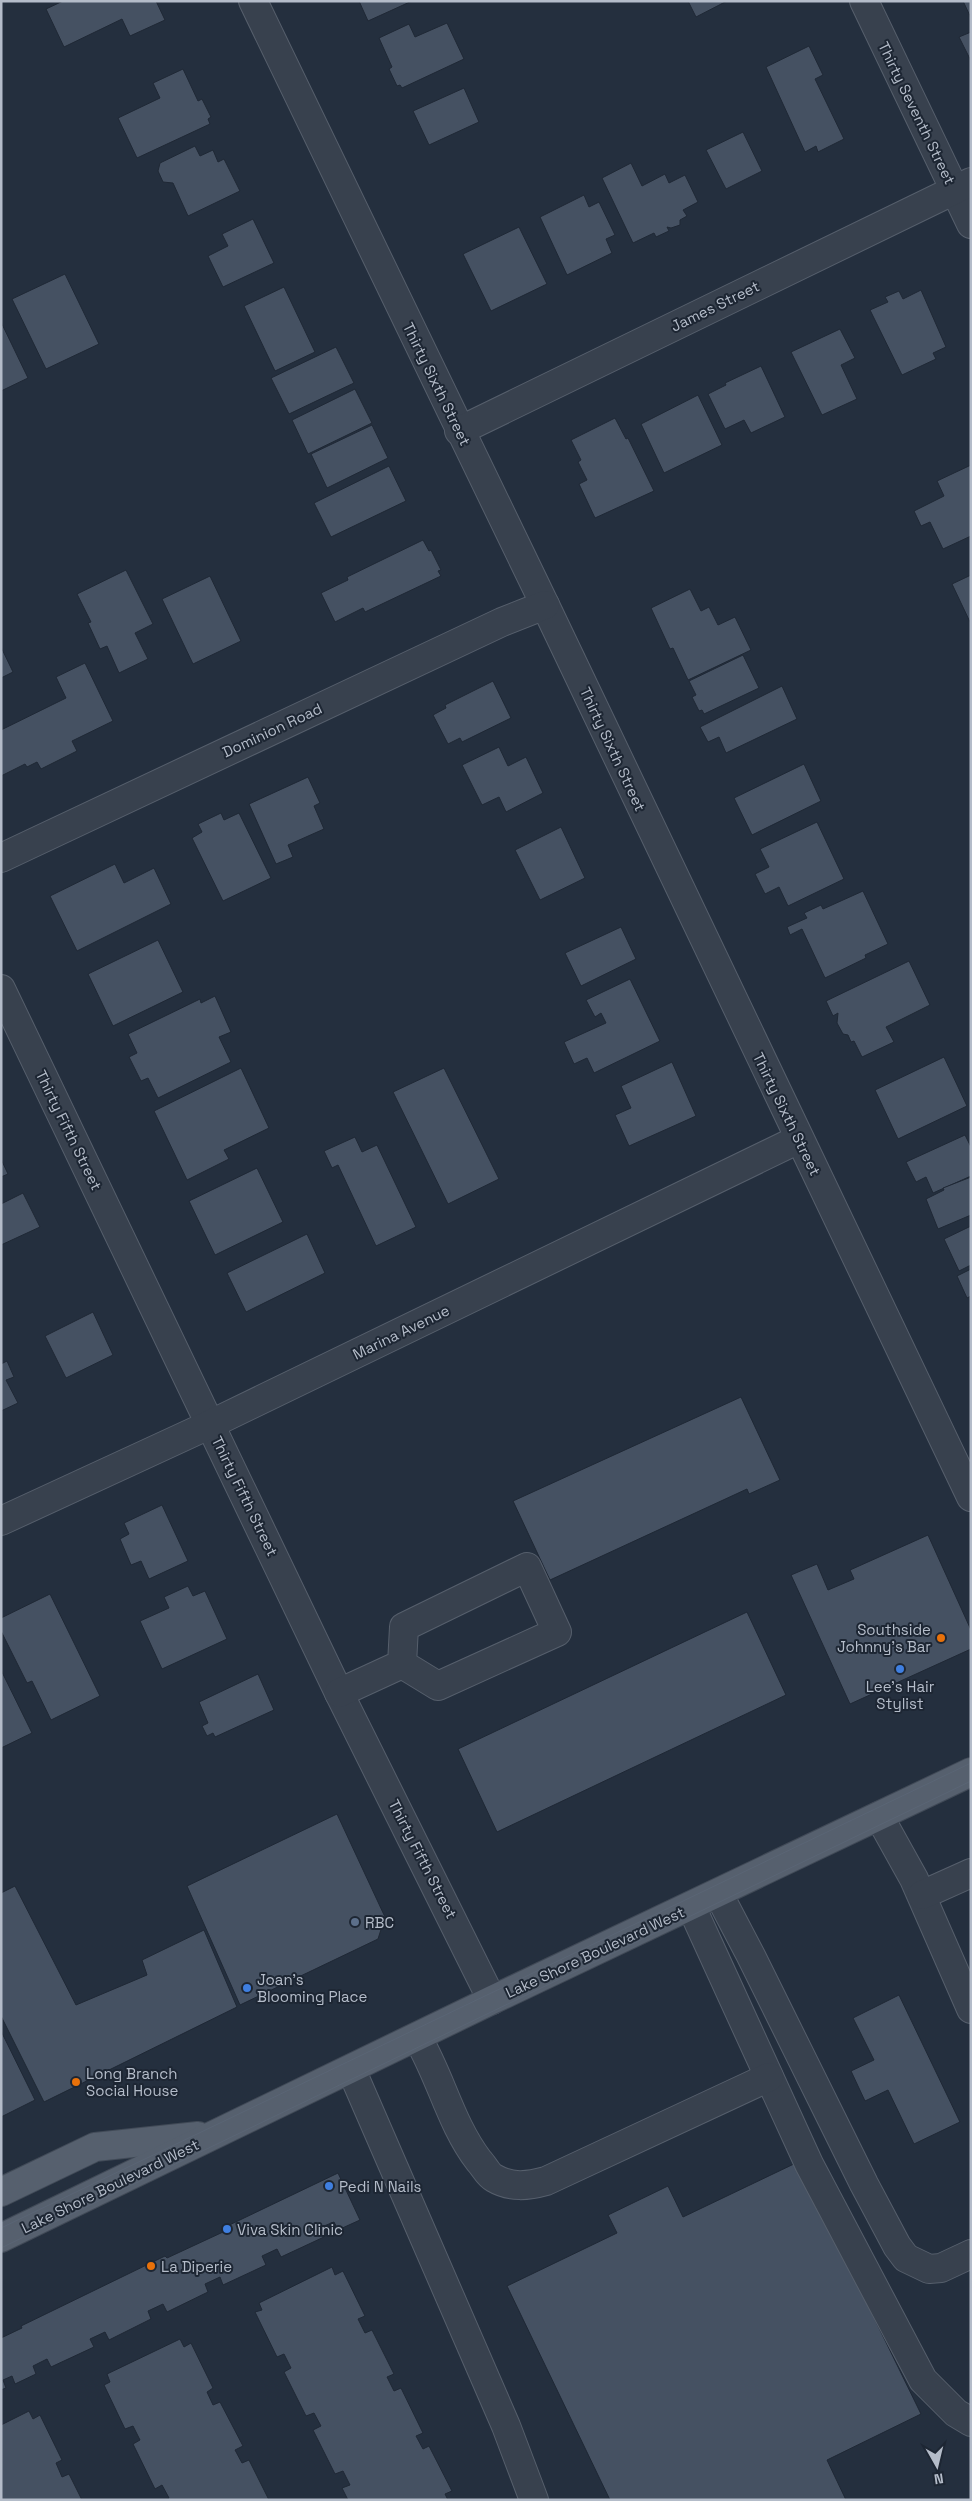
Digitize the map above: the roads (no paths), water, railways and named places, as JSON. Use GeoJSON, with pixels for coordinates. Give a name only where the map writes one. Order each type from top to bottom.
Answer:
{"type":"FeatureCollection","features":[{"type":"Feature","properties":{"kind":"main road","name":"Lake Shore Boulevard West"},"geometry":{"type":"LineString","coordinates":[[1,2238],[492,2000],[971,1772]]}},
{"type":"Feature","properties":{"kind":"main road","name":"Lake Shore Boulevard West"},"geometry":{"type":"LineString","coordinates":[[1,2192],[95,2147],[219,2133]]}},
{"type":"Feature","properties":{"kind":"street","name":"Thirty Sixth Street"},"geometry":{"type":"LineString","coordinates":[[253,1],[459,431],[545,605],[799,1139],[961,1451],[971,1497]]}},
{"type":"Feature","properties":{"kind":"street","name":"Thirty Seventh Street"},"geometry":{"type":"LineString","coordinates":[[864,1],[962,186],[971,224]]}},
{"type":"Feature","properties":{"kind":"street","name":"James Street"},"geometry":{"type":"LineString","coordinates":[[459,431],[962,186]]}},
{"type":"Feature","properties":{"kind":"street","name":"Dominion Road"},"geometry":{"type":"LineString","coordinates":[[1,858],[502,622],[545,605]]}},
{"type":"Feature","properties":{"kind":"street","name":"Thirty Fifth Street"},"geometry":{"type":"LineString","coordinates":[[1,989],[340,1693],[492,2000]]}},
{"type":"Feature","properties":{"kind":"street","name":"Marina Avenue"},"geometry":{"type":"LineString","coordinates":[[1,1521],[211,1424],[799,1139]]}},
{"type":"Feature","properties":{"kind":"street"},"geometry":{"type":"LineString","coordinates":[[527,1567],[557,1632],[438,1686],[402,1664],[404,1627],[527,1567]]}},
{"type":"Feature","properties":{"kind":"street"},"geometry":{"type":"LineString","coordinates":[[340,1693],[402,1664]]}},
{"type":"Feature","properties":{"kind":"street"},"geometry":{"type":"LineString","coordinates":[[879,1816],[922,1895],[971,2009]]}},
{"type":"Feature","properties":{"kind":"street"},"geometry":{"type":"LineString","coordinates":[[922,1895],[971,1872]]}},
{"type":"Feature","properties":{"kind":"street"},"geometry":{"type":"LineString","coordinates":[[718,1893],[752,1956],[864,2184],[897,2246],[906,2258],[929,2269],[941,2268],[971,2254]]}},
{"type":"Feature","properties":{"kind":"street"},"geometry":{"type":"LineString","coordinates":[[690,1906],[809,2164],[923,2380],[956,2414],[971,2422]]}},
{"type":"Feature","properties":{"kind":"street"},"geometry":{"type":"LineString","coordinates":[[417,2037],[467,2144],[492,2178],[510,2185],[527,2186],[546,2181],[769,2077]]}},
{"type":"Feature","properties":{"kind":"street"},"geometry":{"type":"LineString","coordinates":[[351,2069],[506,2426],[534,2500]]}},
{"type":"Feature","properties":{"kind":"tram line"},"geometry":{"type":"LineString","coordinates":[[1,2228],[971,1763]]}},
{"type":"Feature","properties":{"kind":"tram line"},"geometry":{"type":"LineString","coordinates":[[1,2248],[971,1781]]}},
{"type":"Feature","properties":{"kind":"place","name":"Southside Johnny's Bar"},"geometry":{"type":"Point","coordinates":[941,1638]}},
{"type":"Feature","properties":{"kind":"place","name":"Lee's Hair Stylist"},"geometry":{"type":"Point","coordinates":[900,1669]}},
{"type":"Feature","properties":{"kind":"place","name":"RBC"},"geometry":{"type":"Point","coordinates":[355,1922]}},
{"type":"Feature","properties":{"kind":"place","name":"Joan's Blooming Place"},"geometry":{"type":"Point","coordinates":[247,1988]}},
{"type":"Feature","properties":{"kind":"place","name":"Long Branch Social House"},"geometry":{"type":"Point","coordinates":[76,2082]}},
{"type":"Feature","properties":{"kind":"place","name":"Pedi N Nails"},"geometry":{"type":"Point","coordinates":[329,2186]}},
{"type":"Feature","properties":{"kind":"place","name":"Viva Skin Clinic"},"geometry":{"type":"Point","coordinates":[227,2229]}},
{"type":"Feature","properties":{"kind":"place","name":"La Diperie"},"geometry":{"type":"Point","coordinates":[151,2266]}}]}
